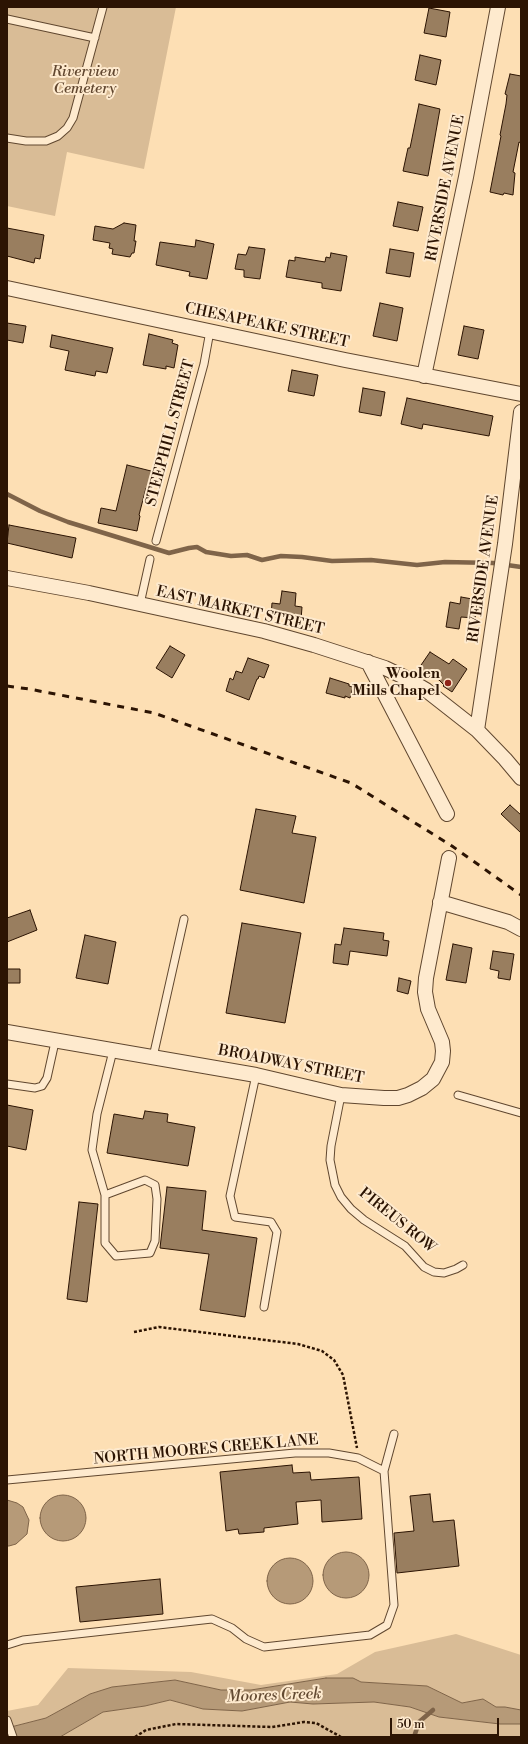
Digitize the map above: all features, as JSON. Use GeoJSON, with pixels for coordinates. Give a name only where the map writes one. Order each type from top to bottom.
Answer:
{"type":"FeatureCollection","features":[{"type":"Feature","properties":{"kind":"street","name":"RIVERSIDE AVENUE"},"geometry":{"type":"LineString","coordinates":[[424,376],[466,178],[498,7]]}},
{"type":"Feature","properties":{"kind":"street","name":"CHESAPEAKE STREET"},"geometry":{"type":"LineString","coordinates":[[7,288],[345,360],[521,394]]}},
{"type":"Feature","properties":{"kind":"street","name":"RIVERSIDE AVENUE"},"geometry":{"type":"LineString","coordinates":[[477,730],[505,544],[521,412]]}},
{"type":"Feature","properties":{"kind":"street","name":"EAST MARKET STREET"},"geometry":{"type":"LineString","coordinates":[[7,578],[140,604],[264,631],[368,662],[402,676],[426,690],[477,730],[521,778]]}},
{"type":"Feature","properties":{"kind":"street"},"geometry":{"type":"LineString","coordinates":[[368,662],[447,814]]}},
{"type":"Feature","properties":{"kind":"street","name":"BROADWAY STREET"},"geometry":{"type":"LineString","coordinates":[[7,1032],[55,1042],[256,1075],[341,1095],[398,1098],[422,1088],[434,1079],[442,1062],[443,1046],[428,1009],[425,992],[426,978],[448,858]]}},
{"type":"Feature","properties":{"kind":"street"},"geometry":{"type":"LineString","coordinates":[[440,902],[508,922],[521,929]]}},
{"type":"Feature","properties":{"kind":"lane"},"geometry":{"type":"LineString","coordinates":[[7,138],[26,141],[46,140],[58,136],[67,128],[73,118],[102,7]]}},
{"type":"Feature","properties":{"kind":"lane"},"geometry":{"type":"LineString","coordinates":[[7,19],[95,38]]}},
{"type":"Feature","properties":{"kind":"lane","name":"STEEPHILL STREET"},"geometry":{"type":"LineString","coordinates":[[156,542],[204,364],[210,331]]}},
{"type":"Feature","properties":{"kind":"lane"},"geometry":{"type":"LineString","coordinates":[[140,604],[150,559]]}},
{"type":"Feature","properties":{"kind":"lane"},"geometry":{"type":"LineString","coordinates":[[153,1057],[184,919]]}},
{"type":"Feature","properties":{"kind":"lane"},"geometry":{"type":"LineString","coordinates":[[7,1084],[35,1088],[42,1086],[47,1078],[55,1042]]}},
{"type":"Feature","properties":{"kind":"lane"},"geometry":{"type":"LineString","coordinates":[[105,1195],[145,1180],[155,1185],[157,1206],[155,1241],[150,1253],[116,1256],[105,1243],[105,1195],[92,1150],[98,1114],[113,1051]]}},
{"type":"Feature","properties":{"kind":"lane"},"geometry":{"type":"LineString","coordinates":[[256,1075],[230,1196],[235,1217],[271,1222],[277,1232],[264,1307]]}},
{"type":"Feature","properties":{"kind":"lane","name":"PIREUS ROW"},"geometry":{"type":"LineString","coordinates":[[341,1095],[331,1146],[330,1160],[335,1184],[341,1197],[351,1209],[364,1220],[405,1246],[424,1267],[434,1272],[444,1273],[463,1265]]}},
{"type":"Feature","properties":{"kind":"lane"},"geometry":{"type":"LineString","coordinates":[[458,1095],[521,1113]]}},
{"type":"Feature","properties":{"kind":"lane"},"geometry":{"type":"LineString","coordinates":[[7,1645],[23,1640],[212,1619],[232,1628],[246,1639],[264,1647],[370,1635],[387,1624],[394,1605],[384,1471],[394,1434]]}},
{"type":"Feature","properties":{"kind":"lane","name":"NORTH MOORES CREEK LANE"},"geometry":{"type":"LineString","coordinates":[[7,1480],[295,1453],[329,1453],[358,1458],[384,1471]]}},
{"type":"Feature","properties":{"kind":"lane"},"geometry":{"type":"LineString","coordinates":[[7,1720],[12,1737]]}},
{"type":"Feature","properties":{"kind":"path"},"geometry":{"type":"LineString","coordinates":[[134,1332],[159,1327],[298,1344],[322,1351],[334,1360],[344,1375],[358,1458]]}},
{"type":"Feature","properties":{"kind":"path"},"geometry":{"type":"LineString","coordinates":[[135,1737],[146,1730],[176,1724],[272,1727],[304,1722],[316,1723],[341,1737]]}},
{"type":"Feature","properties":{"kind":"green space","name":"Riverview Cemetery"},"geometry":{"type":"Polygon","coordinates":[[[7,7],[176,7],[144,169],[67,152],[55,216],[7,206],[7,7]]]}},
{"type":"Feature","properties":{"kind":"green space"},"geometry":{"type":"Polygon","coordinates":[[[456,1634],[521,1655],[521,1710],[496,1707],[483,1699],[462,1703],[427,1686],[361,1682],[352,1678],[326,1678],[251,1690],[221,1690],[175,1680],[112,1687],[90,1694],[46,1718],[7,1728],[7,1711],[38,1705],[68,1668],[191,1672],[261,1685],[337,1674],[375,1652],[456,1634]]]}},
{"type":"Feature","properties":{"kind":"green space"},"geometry":{"type":"Polygon","coordinates":[[[170,1700],[203,1709],[242,1711],[290,1702],[313,1704],[374,1702],[410,1707],[439,1717],[500,1724],[521,1724],[521,1737],[60,1737],[103,1712],[145,1706],[170,1700]]]}},
{"type":"Feature","properties":{"kind":"water"},"geometry":{"type":"Polygon","coordinates":[[[63,1495],[76,1499],[82,1505],[86,1518],[82,1531],[76,1537],[63,1541],[50,1537],[44,1531],[40,1518],[44,1505],[50,1499],[63,1495]]]}},
{"type":"Feature","properties":{"kind":"water"},"geometry":{"type":"Polygon","coordinates":[[[7,1500],[17,1503],[23,1507],[29,1520],[27,1534],[16,1544],[9,1546],[7,1546],[7,1500]]]}},
{"type":"Feature","properties":{"kind":"water"},"geometry":{"type":"Polygon","coordinates":[[[346,1552],[359,1556],[365,1562],[369,1575],[365,1588],[359,1594],[346,1598],[333,1594],[327,1588],[323,1575],[327,1562],[333,1556],[346,1552]]]}},
{"type":"Feature","properties":{"kind":"water"},"geometry":{"type":"Polygon","coordinates":[[[290,1558],[303,1562],[309,1568],[313,1581],[309,1594],[303,1600],[290,1604],[277,1600],[271,1594],[267,1581],[271,1568],[277,1562],[290,1558]]]}},
{"type":"Feature","properties":{"kind":"water","name":"Moores Creek"},"geometry":{"type":"Polygon","coordinates":[[[326,1678],[353,1678],[361,1682],[427,1686],[462,1703],[483,1699],[496,1707],[521,1710],[521,1724],[500,1724],[439,1717],[410,1707],[374,1702],[313,1704],[290,1702],[242,1711],[203,1709],[170,1700],[145,1706],[103,1712],[60,1737],[7,1737],[7,1728],[46,1718],[90,1694],[112,1687],[175,1680],[221,1690],[251,1690],[326,1678]]]}},
{"type":"Feature","properties":{"kind":"building"},"geometry":{"type":"Polygon","coordinates":[[[429,8],[450,12],[446,37],[424,33],[429,8]]]}},
{"type":"Feature","properties":{"kind":"building"},"geometry":{"type":"Polygon","coordinates":[[[420,55],[441,60],[436,85],[415,80],[420,55]]]}},
{"type":"Feature","properties":{"kind":"building"},"geometry":{"type":"Polygon","coordinates":[[[510,74],[521,76],[521,143],[519,142],[513,172],[515,173],[513,195],[504,193],[503,195],[490,192],[506,104],[507,95],[505,94],[510,74]]]}},
{"type":"Feature","properties":{"kind":"building"},"geometry":{"type":"Polygon","coordinates":[[[419,104],[440,109],[428,176],[403,171],[408,148],[410,148],[419,104]]]}},
{"type":"Feature","properties":{"kind":"building"},"geometry":{"type":"Polygon","coordinates":[[[398,202],[423,207],[418,231],[393,226],[398,202]]]}},
{"type":"Feature","properties":{"kind":"building"},"geometry":{"type":"Polygon","coordinates":[[[124,223],[136,225],[134,253],[132,253],[130,257],[112,254],[113,249],[109,248],[110,243],[93,240],[95,226],[113,229],[124,223]]]}},
{"type":"Feature","properties":{"kind":"building"},"geometry":{"type":"Polygon","coordinates":[[[7,228],[44,235],[40,259],[35,258],[34,263],[7,256],[7,228]]]}},
{"type":"Feature","properties":{"kind":"building"},"geometry":{"type":"Polygon","coordinates":[[[196,240],[214,244],[207,279],[189,276],[190,272],[156,265],[160,242],[195,247],[196,240]]]}},
{"type":"Feature","properties":{"kind":"building"},"geometry":{"type":"Polygon","coordinates":[[[249,247],[265,249],[260,279],[244,277],[244,270],[235,269],[238,254],[246,255],[249,247]]]}},
{"type":"Feature","properties":{"kind":"building"},"geometry":{"type":"Polygon","coordinates":[[[390,249],[414,253],[410,277],[386,273],[390,249]]]}},
{"type":"Feature","properties":{"kind":"building"},"geometry":{"type":"Polygon","coordinates":[[[331,253],[347,256],[341,291],[322,288],[322,283],[286,277],[289,260],[295,261],[295,257],[325,262],[326,257],[330,258],[331,253]]]}},
{"type":"Feature","properties":{"kind":"building"},"geometry":{"type":"Polygon","coordinates":[[[380,303],[403,308],[397,341],[373,336],[380,303]]]}},
{"type":"Feature","properties":{"kind":"building"},"geometry":{"type":"Polygon","coordinates":[[[7,323],[26,326],[23,343],[7,340],[7,323]]]}},
{"type":"Feature","properties":{"kind":"building"},"geometry":{"type":"Polygon","coordinates":[[[464,326],[484,330],[478,359],[458,355],[464,326]]]}},
{"type":"Feature","properties":{"kind":"building"},"geometry":{"type":"Polygon","coordinates":[[[149,334],[173,340],[172,343],[178,345],[174,368],[166,366],[166,369],[143,365],[149,334]]]}},
{"type":"Feature","properties":{"kind":"building"},"geometry":{"type":"Polygon","coordinates":[[[52,335],[113,348],[107,373],[96,371],[95,376],[65,370],[69,351],[50,347],[52,335]]]}},
{"type":"Feature","properties":{"kind":"building"},"geometry":{"type":"Polygon","coordinates":[[[292,370],[318,375],[314,396],[288,391],[292,370]]]}},
{"type":"Feature","properties":{"kind":"building"},"geometry":{"type":"Polygon","coordinates":[[[363,388],[385,392],[381,416],[359,412],[363,388]]]}},
{"type":"Feature","properties":{"kind":"building"},"geometry":{"type":"Polygon","coordinates":[[[407,398],[493,416],[489,436],[423,424],[422,429],[401,424],[407,398]]]}},
{"type":"Feature","properties":{"kind":"building"},"geometry":{"type":"Polygon","coordinates":[[[127,465],[155,472],[150,489],[146,488],[139,515],[137,531],[98,523],[101,508],[116,511],[127,465]]]}},
{"type":"Feature","properties":{"kind":"building"},"geometry":{"type":"Polygon","coordinates":[[[9,525],[76,538],[72,558],[7,543],[9,525]]]}},
{"type":"Feature","properties":{"kind":"building"},"geometry":{"type":"Polygon","coordinates":[[[282,591],[296,593],[295,606],[302,607],[301,620],[271,616],[272,603],[280,604],[282,591]]]}},
{"type":"Feature","properties":{"kind":"building"},"geometry":{"type":"Polygon","coordinates":[[[461,597],[478,600],[475,618],[461,617],[459,629],[446,627],[450,602],[460,604],[461,597]]]}},
{"type":"Feature","properties":{"kind":"building"},"geometry":{"type":"Polygon","coordinates":[[[170,646],[185,655],[172,678],[156,668],[170,646]]]}},
{"type":"Feature","properties":{"kind":"building","name":"Woolen Mills Chapel"},"geometry":{"type":"Polygon","coordinates":[[[430,652],[449,664],[453,659],[467,669],[452,692],[443,686],[444,685],[439,680],[419,668],[430,652]]]}},
{"type":"Feature","properties":{"kind":"building"},"geometry":{"type":"Polygon","coordinates":[[[248,658],[269,665],[264,678],[259,676],[257,679],[249,700],[226,691],[230,678],[233,680],[236,671],[242,673],[248,658]]]}},
{"type":"Feature","properties":{"kind":"building"},"geometry":{"type":"Polygon","coordinates":[[[330,678],[349,684],[349,686],[353,687],[350,698],[326,693],[330,678]]]}},
{"type":"Feature","properties":{"kind":"building"},"geometry":{"type":"Polygon","coordinates":[[[510,805],[521,815],[521,833],[501,814],[510,805]]]}},
{"type":"Feature","properties":{"kind":"building"},"geometry":{"type":"Polygon","coordinates":[[[256,809],[296,816],[292,833],[316,837],[304,903],[240,890],[256,809]]]}},
{"type":"Feature","properties":{"kind":"building"},"geometry":{"type":"Polygon","coordinates":[[[30,910],[37,930],[7,942],[7,918],[30,910]]]}},
{"type":"Feature","properties":{"kind":"building"},"geometry":{"type":"Polygon","coordinates":[[[242,923],[301,933],[285,1023],[226,1013],[242,923]]]}},
{"type":"Feature","properties":{"kind":"building"},"geometry":{"type":"Polygon","coordinates":[[[344,928],[384,933],[383,940],[389,941],[387,956],[350,951],[348,965],[333,963],[335,944],[341,945],[344,928]]]}},
{"type":"Feature","properties":{"kind":"building"},"geometry":{"type":"Polygon","coordinates":[[[85,935],[116,942],[108,984],[76,978],[85,935]]]}},
{"type":"Feature","properties":{"kind":"building"},"geometry":{"type":"Polygon","coordinates":[[[453,944],[472,948],[466,983],[446,980],[453,944]]]}},
{"type":"Feature","properties":{"kind":"building"},"geometry":{"type":"Polygon","coordinates":[[[493,951],[514,954],[510,980],[498,978],[499,971],[490,969],[493,951]]]}},
{"type":"Feature","properties":{"kind":"building"},"geometry":{"type":"Polygon","coordinates":[[[7,969],[20,969],[20,983],[7,983],[7,969]]]}},
{"type":"Feature","properties":{"kind":"building"},"geometry":{"type":"Polygon","coordinates":[[[399,978],[411,981],[408,994],[397,991],[399,978]]]}},
{"type":"Feature","properties":{"kind":"building"},"geometry":{"type":"Polygon","coordinates":[[[7,1105],[33,1110],[26,1150],[7,1146],[7,1105]]]}},
{"type":"Feature","properties":{"kind":"building"},"geometry":{"type":"Polygon","coordinates":[[[145,1111],[168,1114],[167,1122],[195,1127],[188,1166],[107,1153],[114,1114],[143,1119],[145,1111]]]}},
{"type":"Feature","properties":{"kind":"building"},"geometry":{"type":"Polygon","coordinates":[[[167,1187],[206,1191],[202,1230],[257,1238],[245,1317],[200,1310],[209,1254],[160,1248],[167,1187]]]}},
{"type":"Feature","properties":{"kind":"building"},"geometry":{"type":"Polygon","coordinates":[[[79,1202],[98,1204],[87,1302],[67,1299],[79,1202]]]}},
{"type":"Feature","properties":{"kind":"building"},"geometry":{"type":"Polygon","coordinates":[[[292,1465],[293,1473],[310,1472],[311,1480],[359,1477],[362,1519],[322,1522],[321,1500],[296,1502],[298,1524],[264,1528],[264,1532],[239,1534],[238,1529],[226,1531],[220,1472],[292,1465]]]}},
{"type":"Feature","properties":{"kind":"building"},"geometry":{"type":"Polygon","coordinates":[[[430,1494],[433,1522],[454,1520],[459,1566],[397,1573],[394,1533],[414,1531],[410,1496],[430,1494]]]}},
{"type":"Feature","properties":{"kind":"building"},"geometry":{"type":"Polygon","coordinates":[[[160,1579],[163,1614],[80,1622],[76,1587],[160,1579]]]}},
{"type":"Feature","properties":{"kind":"waterway"},"geometry":{"type":"LineString","coordinates":[[7,494],[40,511],[68,522],[169,553],[197,547],[206,552],[231,556],[247,555],[262,560],[281,556],[332,561],[371,560],[417,565],[445,562],[493,563],[521,567]]}},
{"type":"Feature","properties":{"kind":"waterway"},"geometry":{"type":"LineString","coordinates":[[414,1737],[419,1722],[433,1710]]}},
{"type":"Feature","properties":{"kind":"railway"},"geometry":{"type":"LineString","coordinates":[[7,686],[154,713],[351,783],[452,846],[521,895]]}},
{"type":"Feature","properties":{"kind":"place","name":"Woolen Mills Chapel"},"geometry":{"type":"Point","coordinates":[448,683]}}]}
